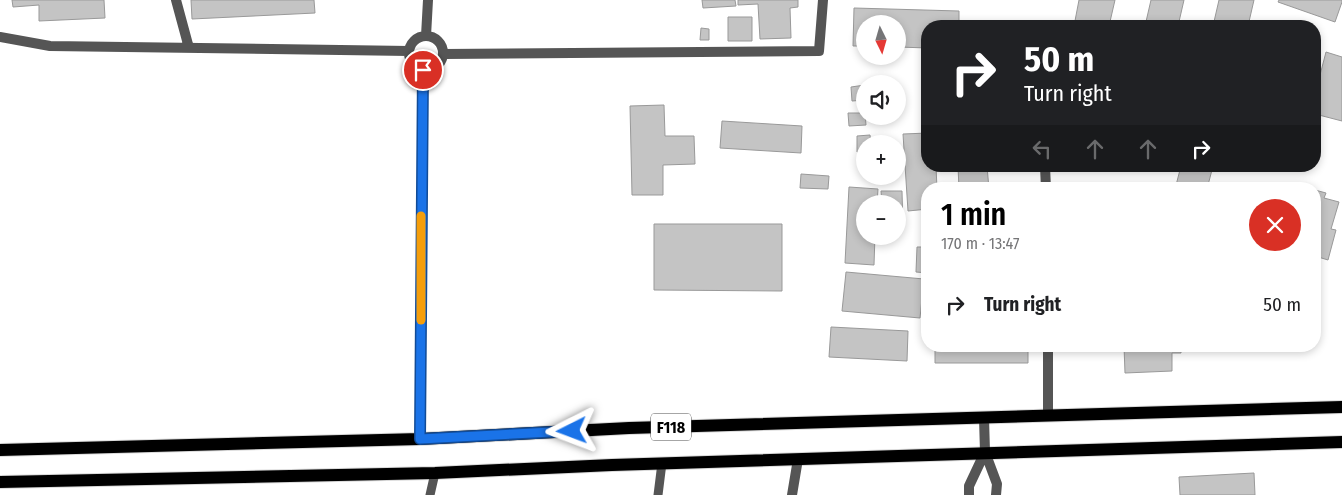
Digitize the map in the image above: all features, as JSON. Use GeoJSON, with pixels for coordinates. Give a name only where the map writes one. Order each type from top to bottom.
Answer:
{"type":"FeatureCollection","features":[{"type":"Feature","properties":{"kind":"main road","name":"F118"},"geometry":{"type":"LineString","coordinates":[[0,450],[420,439],[629,428],[1342,407]]}},
{"type":"Feature","properties":{"kind":"main road","name":"F118"},"geometry":{"type":"LineString","coordinates":[[0,482],[435,473],[662,463],[1342,442]]}},
{"type":"Feature","properties":{"kind":"street"},"geometry":{"type":"LineString","coordinates":[[176,0],[189,48]]}},
{"type":"Feature","properties":{"kind":"street"},"geometry":{"type":"LineString","coordinates":[[426,36],[428,0]]}},
{"type":"Feature","properties":{"kind":"street"},"geometry":{"type":"LineString","coordinates":[[444,54],[819,51],[823,0]]}},
{"type":"Feature","properties":{"kind":"street"},"geometry":{"type":"LineString","coordinates":[[426,36],[412,44],[409,51],[410,60],[415,67],[423,70],[437,67],[444,54]]}},
{"type":"Feature","properties":{"kind":"street"},"geometry":{"type":"LineString","coordinates":[[426,36],[438,41],[444,54]]}},
{"type":"Feature","properties":{"kind":"street"},"geometry":{"type":"LineString","coordinates":[[0,37],[50,46],[409,51]]}},
{"type":"Feature","properties":{"kind":"street"},"geometry":{"type":"LineString","coordinates":[[420,439],[423,70]]}},
{"type":"Feature","properties":{"kind":"street"},"geometry":{"type":"LineString","coordinates":[[1048,352],[1048,416]]}},
{"type":"Feature","properties":{"kind":"street"},"geometry":{"type":"LineString","coordinates":[[984,418],[985,452],[996,484],[996,495]]}},
{"type":"Feature","properties":{"kind":"street"},"geometry":{"type":"LineString","coordinates":[[969,495],[969,486],[985,452]]}},
{"type":"Feature","properties":{"kind":"street"},"geometry":{"type":"LineString","coordinates":[[792,495],[798,459]]}},
{"type":"Feature","properties":{"kind":"lane"},"geometry":{"type":"LineString","coordinates":[[658,495],[662,463]]}},
{"type":"Feature","properties":{"kind":"lane"},"geometry":{"type":"LineString","coordinates":[[430,495],[435,473]]}},
{"type":"Feature","properties":{"kind":"building"},"geometry":{"type":"Polygon","coordinates":[[[12,0],[104,0],[105,18],[39,21],[39,5],[13,7],[12,0]]]}},
{"type":"Feature","properties":{"kind":"building"},"geometry":{"type":"Polygon","coordinates":[[[191,0],[314,0],[315,13],[192,19],[191,0]]]}},
{"type":"Feature","properties":{"kind":"building"},"geometry":{"type":"Polygon","coordinates":[[[702,0],[735,0],[736,6],[703,8],[702,0]]]}},
{"type":"Feature","properties":{"kind":"building"},"geometry":{"type":"Polygon","coordinates":[[[738,0],[798,0],[798,7],[790,8],[791,38],[760,39],[758,4],[738,5],[738,0]]]}},
{"type":"Feature","properties":{"kind":"building"},"geometry":{"type":"Polygon","coordinates":[[[1079,0],[1115,0],[1110,20],[1075,20],[1079,0]]]}},
{"type":"Feature","properties":{"kind":"building"},"geometry":{"type":"Polygon","coordinates":[[[1151,0],[1184,0],[1179,20],[1146,20],[1151,0]]]}},
{"type":"Feature","properties":{"kind":"building"},"geometry":{"type":"Polygon","coordinates":[[[1219,0],[1254,0],[1249,20],[1214,20],[1219,0]]]}},
{"type":"Feature","properties":{"kind":"building"},"geometry":{"type":"Polygon","coordinates":[[[1279,0],[1342,0],[1342,2],[1335,22],[1278,2],[1279,0]]]}},
{"type":"Feature","properties":{"kind":"building"},"geometry":{"type":"Polygon","coordinates":[[[854,8],[959,11],[959,20],[921,20],[921,48],[906,47],[906,15],[856,15],[856,46],[853,46],[854,8]]]}},
{"type":"Feature","properties":{"kind":"building"},"geometry":{"type":"Polygon","coordinates":[[[728,17],[752,17],[752,41],[728,41],[728,17]]]}},
{"type":"Feature","properties":{"kind":"building"},"geometry":{"type":"Polygon","coordinates":[[[701,28],[709,29],[709,40],[700,40],[701,28]]]}},
{"type":"Feature","properties":{"kind":"building"},"geometry":{"type":"Polygon","coordinates":[[[1326,52],[1342,57],[1342,121],[1321,116],[1321,71],[1326,52]]]}},
{"type":"Feature","properties":{"kind":"building"},"geometry":{"type":"Polygon","coordinates":[[[856,86],[856,101],[852,101],[851,87],[856,86]]]}},
{"type":"Feature","properties":{"kind":"building"},"geometry":{"type":"Polygon","coordinates":[[[664,105],[665,136],[694,136],[695,164],[663,165],[663,195],[632,195],[630,106],[664,105]]]}},
{"type":"Feature","properties":{"kind":"building"},"geometry":{"type":"Polygon","coordinates":[[[848,113],[856,113],[856,125],[866,125],[849,126],[848,113]]]}},
{"type":"Feature","properties":{"kind":"building"},"geometry":{"type":"Polygon","coordinates":[[[722,121],[802,126],[801,153],[720,148],[722,121]]]}},
{"type":"Feature","properties":{"kind":"building"},"geometry":{"type":"Polygon","coordinates":[[[921,133],[921,172],[936,172],[937,182],[921,182],[921,210],[908,211],[906,135],[903,135],[921,133]]]}},
{"type":"Feature","properties":{"kind":"building"},"geometry":{"type":"Polygon","coordinates":[[[958,172],[988,172],[988,182],[959,182],[958,172]]]}},
{"type":"Feature","properties":{"kind":"building"},"geometry":{"type":"Polygon","coordinates":[[[1179,172],[1211,172],[1209,182],[1177,182],[1179,172]]]}},
{"type":"Feature","properties":{"kind":"building"},"geometry":{"type":"Polygon","coordinates":[[[801,174],[829,176],[828,189],[800,188],[801,174]]]}},
{"type":"Feature","properties":{"kind":"building"},"geometry":{"type":"Polygon","coordinates":[[[849,187],[878,189],[878,195],[856,195],[856,245],[875,245],[874,265],[845,263],[849,187]]]}},
{"type":"Feature","properties":{"kind":"building"},"geometry":{"type":"Polygon","coordinates":[[[881,191],[902,191],[902,195],[881,195],[881,191]]]}},
{"type":"Feature","properties":{"kind":"building"},"geometry":{"type":"Polygon","coordinates":[[[1321,192],[1326,193],[1324,198],[1339,202],[1331,229],[1336,230],[1328,260],[1321,258],[1321,192]]]}},
{"type":"Feature","properties":{"kind":"building"},"geometry":{"type":"Polygon","coordinates":[[[654,224],[782,224],[782,291],[654,290],[654,224]]]}},
{"type":"Feature","properties":{"kind":"building"},"geometry":{"type":"Polygon","coordinates":[[[917,247],[921,247],[921,272],[916,272],[917,247]]]}},
{"type":"Feature","properties":{"kind":"building"},"geometry":{"type":"Polygon","coordinates":[[[846,272],[921,279],[920,318],[842,311],[846,272]]]}},
{"type":"Feature","properties":{"kind":"building"},"geometry":{"type":"Polygon","coordinates":[[[831,327],[908,331],[907,361],[829,357],[831,327]]]}},
{"type":"Feature","properties":{"kind":"building"},"geometry":{"type":"Polygon","coordinates":[[[935,352],[1028,352],[1028,363],[935,363],[935,352]]]}},
{"type":"Feature","properties":{"kind":"building"},"geometry":{"type":"Polygon","coordinates":[[[1124,352],[1181,352],[1172,353],[1172,371],[1125,373],[1124,352]]]}},
{"type":"Feature","properties":{"kind":"building"},"geometry":{"type":"Polygon","coordinates":[[[1254,473],[1255,495],[1180,495],[1179,477],[1254,473]]]}},
{"type":"Feature","properties":{"kind":"slow traffic"},"geometry":{"type":"LineString","coordinates":[[421,216],[421,320]]}},
{"type":"Feature","properties":{"kind":"route"},"geometry":{"type":"LineString","coordinates":[[423,70],[420,439],[572,431]]}}]}
